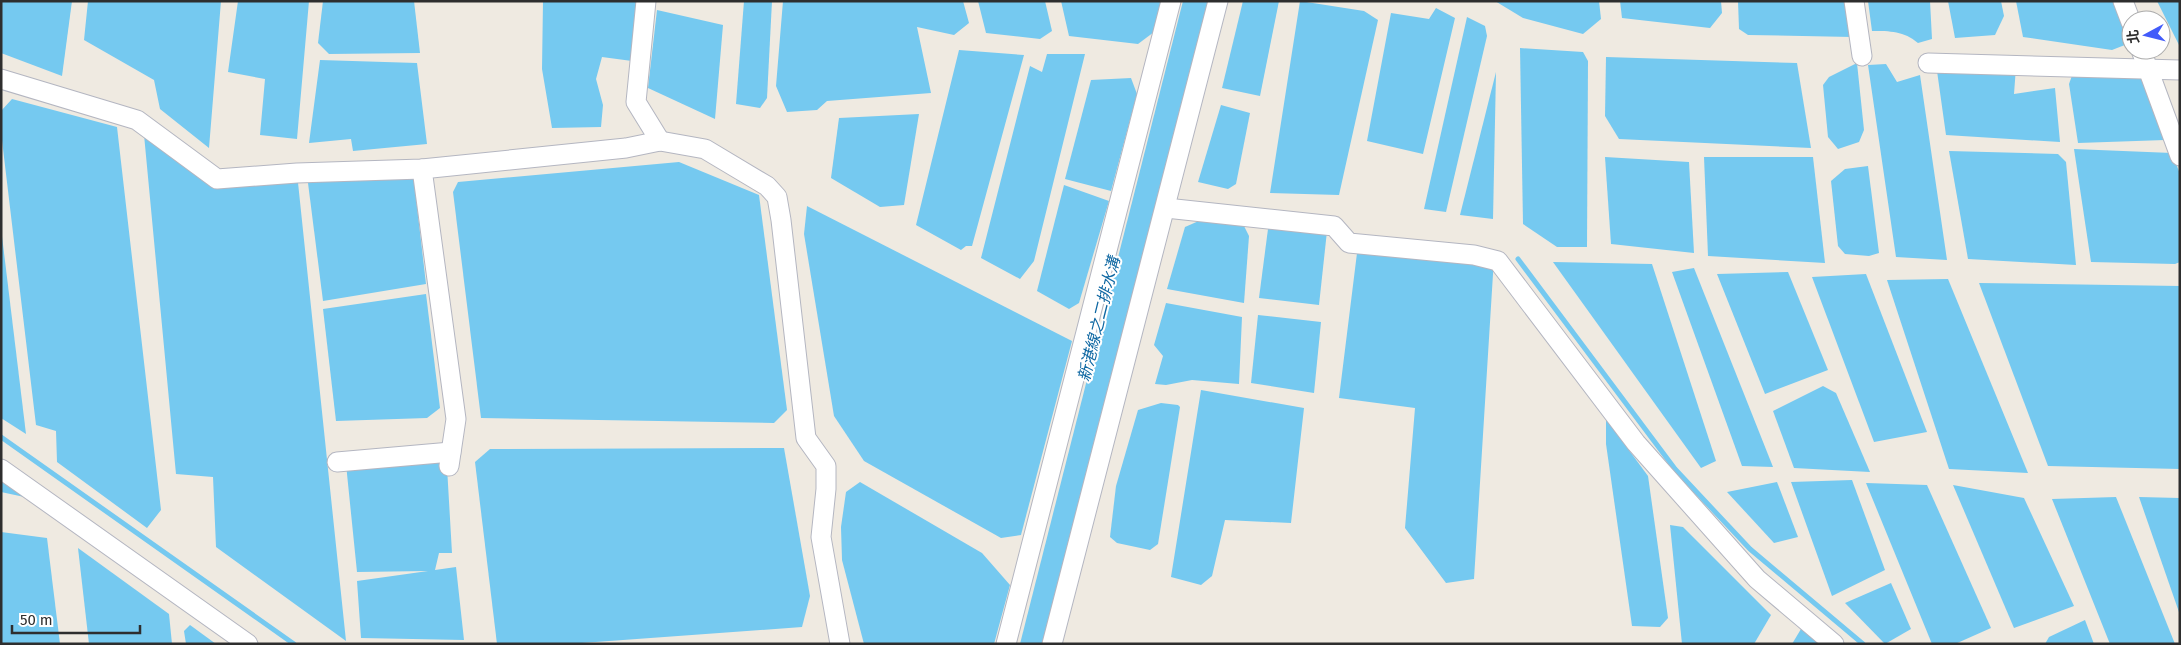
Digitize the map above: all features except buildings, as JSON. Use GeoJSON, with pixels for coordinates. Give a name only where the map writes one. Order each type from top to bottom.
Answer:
{"type":"FeatureCollection","features":[{"type":"Feature","properties":{"kind":"lane"},"geometry":{"type":"LineString","coordinates":[[646,1],[636,102],[660,141]]}},
{"type":"Feature","properties":{"kind":"lane"},"geometry":{"type":"LineString","coordinates":[[1006,644],[1171,1]]}},
{"type":"Feature","properties":{"kind":"lane"},"geometry":{"type":"LineString","coordinates":[[1057,643],[1218,1]]}},
{"type":"Feature","properties":{"kind":"lane"},"geometry":{"type":"LineString","coordinates":[[1854,1],[1862,56]]}},
{"type":"Feature","properties":{"kind":"lane"},"geometry":{"type":"LineString","coordinates":[[2145,60],[2180,156]]}},
{"type":"Feature","properties":{"kind":"lane"},"geometry":{"type":"LineString","coordinates":[[1928,63],[2180,70]]}},
{"type":"Feature","properties":{"kind":"lane"},"geometry":{"type":"LineString","coordinates":[[1,79],[137,120],[217,179],[297,173],[422,169],[626,148],[660,141],[705,149],[767,186],[777,197],[806,438],[826,466],[826,489],[820,537],[840,644]]}},
{"type":"Feature","properties":{"kind":"lane"},"geometry":{"type":"LineString","coordinates":[[337,462],[450,459],[456,418],[422,169]]}},
{"type":"Feature","properties":{"kind":"lane"},"geometry":{"type":"LineString","coordinates":[[1166,208],[1334,226],[1349,243],[1474,255],[1498,261],[1649,458],[1757,579],[1834,644]]}},
{"type":"Feature","properties":{"kind":"lane"},"geometry":{"type":"LineString","coordinates":[[1,468],[248,644]]}},
{"type":"Feature","properties":{"kind":"water"},"geometry":{"type":"Polygon","coordinates":[[[1,1],[72,1],[62,76],[1,53],[1,1]]]}},
{"type":"Feature","properties":{"kind":"water"},"geometry":{"type":"Polygon","coordinates":[[[88,1],[221,1],[209,148],[160,109],[154,80],[84,40],[88,1]]]}},
{"type":"Feature","properties":{"kind":"water"},"geometry":{"type":"Polygon","coordinates":[[[238,1],[309,1],[297,139],[260,135],[265,79],[228,72],[238,1]]]}},
{"type":"Feature","properties":{"kind":"water"},"geometry":{"type":"Polygon","coordinates":[[[323,1],[414,1],[420,53],[329,54],[318,43],[323,1]]]}},
{"type":"Feature","properties":{"kind":"water"},"geometry":{"type":"Polygon","coordinates":[[[543,1],[638,1],[632,61],[602,57],[596,79],[603,105],[601,127],[552,128],[542,69],[543,1]]]}},
{"type":"Feature","properties":{"kind":"water"},"geometry":{"type":"Polygon","coordinates":[[[744,1],[772,1],[767,98],[760,108],[736,104],[744,1]]]}},
{"type":"Feature","properties":{"kind":"water"},"geometry":{"type":"Polygon","coordinates":[[[783,1],[963,1],[969,23],[954,35],[917,27],[931,93],[827,101],[817,110],[787,112],[776,86],[783,1]]]}},
{"type":"Feature","properties":{"kind":"water"},"geometry":{"type":"Polygon","coordinates":[[[978,1],[1045,1],[1052,31],[1040,39],[986,33],[978,1]]]}},
{"type":"Feature","properties":{"kind":"water"},"geometry":{"type":"Polygon","coordinates":[[[1061,1],[1163,1],[1154,32],[1138,44],[1069,36],[1061,1]]]}},
{"type":"Feature","properties":{"kind":"water"},"geometry":{"type":"Polygon","coordinates":[[[1183,1],[1210,1],[1044,644],[1020,644],[1183,1]]]}},
{"type":"Feature","properties":{"kind":"water"},"geometry":{"type":"Polygon","coordinates":[[[1243,1],[1279,1],[1260,96],[1222,88],[1243,1]]]}},
{"type":"Feature","properties":{"kind":"water"},"geometry":{"type":"Polygon","coordinates":[[[1300,1],[1364,11],[1378,20],[1339,195],[1270,193],[1300,1]]]}},
{"type":"Feature","properties":{"kind":"water"},"geometry":{"type":"Polygon","coordinates":[[[1495,1],[1599,1],[1601,19],[1583,34],[1523,18],[1495,1]]]}},
{"type":"Feature","properties":{"kind":"water"},"geometry":{"type":"Polygon","coordinates":[[[1620,1],[1721,1],[1722,13],[1710,28],[1622,18],[1620,1]]]}},
{"type":"Feature","properties":{"kind":"water"},"geometry":{"type":"Polygon","coordinates":[[[1738,1],[1848,1],[1852,37],[1748,35],[1739,29],[1738,1]]]}},
{"type":"Feature","properties":{"kind":"water"},"geometry":{"type":"Polygon","coordinates":[[[1868,1],[1930,1],[1932,39],[1918,43],[1902,34],[1872,31],[1868,1]]]}},
{"type":"Feature","properties":{"kind":"water"},"geometry":{"type":"Polygon","coordinates":[[[1948,1],[2001,1],[2004,16],[1995,35],[1955,38],[1948,1]]]}},
{"type":"Feature","properties":{"kind":"water"},"geometry":{"type":"Polygon","coordinates":[[[2016,1],[2114,1],[2121,19],[2121,46],[2112,50],[2023,37],[2016,1]]]}},
{"type":"Feature","properties":{"kind":"water"},"geometry":{"type":"Polygon","coordinates":[[[2157,1],[2180,1],[2180,47],[2171,29],[2171,10],[2162,10],[2157,1]]]}},
{"type":"Feature","properties":{"kind":"water"},"geometry":{"type":"Polygon","coordinates":[[[1436,8],[1455,18],[1423,154],[1367,141],[1391,13],[1429,19],[1436,8]]]}},
{"type":"Feature","properties":{"kind":"water"},"geometry":{"type":"Polygon","coordinates":[[[657,10],[723,25],[715,119],[648,88],[657,10]]]}},
{"type":"Feature","properties":{"kind":"water"},"geometry":{"type":"Polygon","coordinates":[[[1467,17],[1485,26],[1487,36],[1446,212],[1424,209],[1467,17]]]}},
{"type":"Feature","properties":{"kind":"water"},"geometry":{"type":"Polygon","coordinates":[[[1520,48],[1583,52],[1588,61],[1587,247],[1557,247],[1523,224],[1520,48]]]}},
{"type":"Feature","properties":{"kind":"water"},"geometry":{"type":"Polygon","coordinates":[[[959,50],[1024,55],[972,246],[966,246],[961,250],[916,225],[959,50]]]}},
{"type":"Feature","properties":{"kind":"water"},"geometry":{"type":"Polygon","coordinates":[[[1047,54],[1085,54],[1034,261],[1020,279],[981,258],[1030,66],[1042,72],[1047,54]]]}},
{"type":"Feature","properties":{"kind":"water"},"geometry":{"type":"Polygon","coordinates":[[[1606,57],[1797,63],[1811,148],[1619,139],[1605,116],[1606,57]]]}},
{"type":"Feature","properties":{"kind":"water"},"geometry":{"type":"Polygon","coordinates":[[[320,60],[417,63],[427,144],[353,151],[351,139],[309,143],[320,60]]]}},
{"type":"Feature","properties":{"kind":"water"},"geometry":{"type":"Polygon","coordinates":[[[1857,63],[1864,130],[1859,142],[1838,149],[1828,137],[1823,85],[1829,77],[1857,63]]]}},
{"type":"Feature","properties":{"kind":"water"},"geometry":{"type":"Polygon","coordinates":[[[1886,64],[1897,82],[1920,75],[1947,260],[1896,257],[1868,65],[1886,64]]]}},
{"type":"Feature","properties":{"kind":"water"},"geometry":{"type":"Polygon","coordinates":[[[2016,67],[2014,94],[2055,88],[2060,142],[1946,135],[1937,71],[2016,67]]]}},
{"type":"Feature","properties":{"kind":"water"},"geometry":{"type":"Polygon","coordinates":[[[2074,70],[2139,70],[2165,140],[2078,143],[2069,84],[2074,70]]]}},
{"type":"Feature","properties":{"kind":"water"},"geometry":{"type":"Polygon","coordinates":[[[1496,72],[1493,219],[1460,215],[1496,72]]]}},
{"type":"Feature","properties":{"kind":"water"},"geometry":{"type":"Polygon","coordinates":[[[1131,78],[1137,94],[1111,191],[1065,179],[1091,80],[1131,78]]]}},
{"type":"Feature","properties":{"kind":"water"},"geometry":{"type":"Polygon","coordinates":[[[12,99],[117,127],[161,510],[147,528],[57,462],[56,431],[36,425],[1,132],[1,111],[12,99]]]}},
{"type":"Feature","properties":{"kind":"water"},"geometry":{"type":"Polygon","coordinates":[[[1221,105],[1250,113],[1236,184],[1228,189],[1198,182],[1221,105]]]}},
{"type":"Feature","properties":{"kind":"water"},"geometry":{"type":"Polygon","coordinates":[[[919,114],[904,205],[880,207],[831,178],[839,118],[919,114]]]}},
{"type":"Feature","properties":{"kind":"water"},"geometry":{"type":"Polygon","coordinates":[[[143,124],[217,179],[297,173],[346,641],[216,547],[213,477],[176,474],[143,124]]]}},
{"type":"Feature","properties":{"kind":"water"},"geometry":{"type":"Polygon","coordinates":[[[2074,149],[2172,153],[2180,174],[2180,262],[2175,264],[2091,262],[2074,149]]]}},
{"type":"Feature","properties":{"kind":"water"},"geometry":{"type":"Polygon","coordinates":[[[1949,151],[2058,154],[2066,162],[2076,265],[1968,259],[1949,151]]]}},
{"type":"Feature","properties":{"kind":"water"},"geometry":{"type":"Polygon","coordinates":[[[1605,157],[1689,162],[1694,253],[1611,244],[1605,157]]]}},
{"type":"Feature","properties":{"kind":"water"},"geometry":{"type":"Polygon","coordinates":[[[1704,157],[1813,157],[1825,263],[1708,256],[1704,157]]]}},
{"type":"Feature","properties":{"kind":"water"},"geometry":{"type":"Polygon","coordinates":[[[679,162],[759,195],[787,410],[774,423],[481,418],[453,192],[458,182],[679,162]]]}},
{"type":"Feature","properties":{"kind":"water"},"geometry":{"type":"Polygon","coordinates":[[[1868,166],[1879,253],[1869,256],[1845,254],[1838,246],[1831,181],[1845,169],[1868,166]]]}},
{"type":"Feature","properties":{"kind":"water"},"geometry":{"type":"Polygon","coordinates":[[[413,172],[426,284],[323,301],[308,183],[413,172]]]}},
{"type":"Feature","properties":{"kind":"water"},"geometry":{"type":"Polygon","coordinates":[[[1064,185],[1109,201],[1079,303],[1069,309],[1037,291],[1064,185]]]}},
{"type":"Feature","properties":{"kind":"water"},"geometry":{"type":"Polygon","coordinates":[[[807,206],[1072,341],[1021,535],[1001,538],[864,461],[834,416],[804,234],[807,206]]]}},
{"type":"Feature","properties":{"kind":"water"},"geometry":{"type":"Polygon","coordinates":[[[1201,220],[1244,226],[1249,236],[1244,303],[1167,289],[1185,227],[1201,220]]]}},
{"type":"Feature","properties":{"kind":"water"},"geometry":{"type":"Polygon","coordinates":[[[1,228],[26,434],[1,418],[1,228]]]}},
{"type":"Feature","properties":{"kind":"water"},"geometry":{"type":"Polygon","coordinates":[[[1268,229],[1327,231],[1319,305],[1259,298],[1268,229]]]}},
{"type":"Feature","properties":{"kind":"water"},"geometry":{"type":"Polygon","coordinates":[[[1358,245],[1494,258],[1474,579],[1446,583],[1405,528],[1415,408],[1339,398],[1358,245]]]}},
{"type":"Feature","properties":{"kind":"water"},"geometry":{"type":"Polygon","coordinates":[[[1553,262],[1652,264],[1716,461],[1701,468],[1553,262]]]}},
{"type":"Feature","properties":{"kind":"water"},"geometry":{"type":"Polygon","coordinates":[[[1694,268],[1773,467],[1742,466],[1672,272],[1694,268]]]}},
{"type":"Feature","properties":{"kind":"water"},"geometry":{"type":"Polygon","coordinates":[[[1788,272],[1828,370],[1765,394],[1717,274],[1788,272]]]}},
{"type":"Feature","properties":{"kind":"water"},"geometry":{"type":"Polygon","coordinates":[[[1866,274],[1927,432],[1874,442],[1812,277],[1866,274]]]}},
{"type":"Feature","properties":{"kind":"water"},"geometry":{"type":"Polygon","coordinates":[[[1948,279],[2028,473],[1949,469],[1887,280],[1948,279]]]}},
{"type":"Feature","properties":{"kind":"water"},"geometry":{"type":"Polygon","coordinates":[[[1979,283],[2180,286],[2180,469],[2048,466],[1979,283]]]}},
{"type":"Feature","properties":{"kind":"water"},"geometry":{"type":"Polygon","coordinates":[[[426,294],[440,408],[427,418],[336,421],[323,309],[426,294]]]}},
{"type":"Feature","properties":{"kind":"water"},"geometry":{"type":"Polygon","coordinates":[[[1166,303],[1242,317],[1239,384],[1192,380],[1166,385],[1155,384],[1163,356],[1154,345],[1166,303]]]}},
{"type":"Feature","properties":{"kind":"water"},"geometry":{"type":"Polygon","coordinates":[[[1258,315],[1321,322],[1314,393],[1251,383],[1258,315]]]}},
{"type":"Feature","properties":{"kind":"water"},"geometry":{"type":"Polygon","coordinates":[[[1823,386],[1836,393],[1870,472],[1794,468],[1773,411],[1823,386]]]}},
{"type":"Feature","properties":{"kind":"water"},"geometry":{"type":"Polygon","coordinates":[[[1201,390],[1304,408],[1291,523],[1225,520],[1212,576],[1201,585],[1171,577],[1201,390]]]}},
{"type":"Feature","properties":{"kind":"water"},"geometry":{"type":"Polygon","coordinates":[[[1161,403],[1178,405],[1180,407],[1158,544],[1150,550],[1117,543],[1110,537],[1116,486],[1138,410],[1161,403]]]}},
{"type":"Feature","properties":{"kind":"water"},"geometry":{"type":"Polygon","coordinates":[[[1606,419],[1648,476],[1668,618],[1660,627],[1632,626],[1606,444],[1606,419]]]}},
{"type":"Feature","properties":{"kind":"water"},"geometry":{"type":"Polygon","coordinates":[[[784,448],[810,596],[802,627],[568,644],[497,644],[475,462],[490,449],[784,448]]]}},
{"type":"Feature","properties":{"kind":"water"},"geometry":{"type":"Polygon","coordinates":[[[436,455],[447,467],[452,553],[439,553],[435,570],[456,567],[464,640],[361,638],[357,581],[428,571],[357,572],[346,464],[436,455]]]}},
{"type":"Feature","properties":{"kind":"water"},"geometry":{"type":"Polygon","coordinates":[[[1,478],[29,498],[1,492],[1,478]]]}},
{"type":"Feature","properties":{"kind":"water"},"geometry":{"type":"Polygon","coordinates":[[[1852,480],[1885,570],[1832,596],[1791,482],[1852,480]]]}},
{"type":"Feature","properties":{"kind":"water"},"geometry":{"type":"Polygon","coordinates":[[[860,482],[982,553],[1010,585],[994,644],[864,644],[842,560],[841,527],[846,492],[860,482]]]}},
{"type":"Feature","properties":{"kind":"water"},"geometry":{"type":"Polygon","coordinates":[[[1777,482],[1798,537],[1774,543],[1727,492],[1777,482]]]}},
{"type":"Feature","properties":{"kind":"water"},"geometry":{"type":"Polygon","coordinates":[[[1866,483],[1927,485],[1991,628],[1955,644],[1932,644],[1866,483]]]}},
{"type":"Feature","properties":{"kind":"water"},"geometry":{"type":"Polygon","coordinates":[[[1953,485],[2024,498],[2074,606],[2014,628],[1953,485]]]}},
{"type":"Feature","properties":{"kind":"water"},"geometry":{"type":"Polygon","coordinates":[[[2116,497],[2175,644],[2110,644],[2052,499],[2116,497]]]}},
{"type":"Feature","properties":{"kind":"water"},"geometry":{"type":"Polygon","coordinates":[[[2139,497],[2180,498],[2180,615],[2139,497]]]}},
{"type":"Feature","properties":{"kind":"water"},"geometry":{"type":"Polygon","coordinates":[[[1670,525],[1683,527],[1771,615],[1754,644],[1682,644],[1670,525]]]}},
{"type":"Feature","properties":{"kind":"water"},"geometry":{"type":"Polygon","coordinates":[[[1,532],[47,538],[60,644],[1,644],[1,532]]]}},
{"type":"Feature","properties":{"kind":"water"},"geometry":{"type":"Polygon","coordinates":[[[78,548],[169,614],[172,644],[89,644],[78,548]]]}},
{"type":"Feature","properties":{"kind":"water"},"geometry":{"type":"Polygon","coordinates":[[[1891,583],[1911,629],[1885,644],[1845,603],[1891,583]]]}},
{"type":"Feature","properties":{"kind":"water"},"geometry":{"type":"Polygon","coordinates":[[[2085,620],[2094,644],[2045,644],[2049,637],[2085,620]]]}},
{"type":"Feature","properties":{"kind":"water"},"geometry":{"type":"Polygon","coordinates":[[[190,625],[216,644],[186,644],[184,631],[190,625]]]}},
{"type":"Feature","properties":{"kind":"water"},"geometry":{"type":"Polygon","coordinates":[[[1801,629],[1821,644],[1792,644],[1801,629]]]}},
{"type":"Feature","properties":{"kind":"waterway"},"geometry":{"type":"LineString","coordinates":[[1518,259],[1675,469],[1750,549],[1863,644]]}},
{"type":"Feature","properties":{"kind":"waterway"},"geometry":{"type":"LineString","coordinates":[[1,437],[294,644]]}},
{"type":"Feature","properties":{"kind":"water label","name":"新港線之二排水溝"},"geometry":{"type":"Point","coordinates":[1099,319]}}]}
